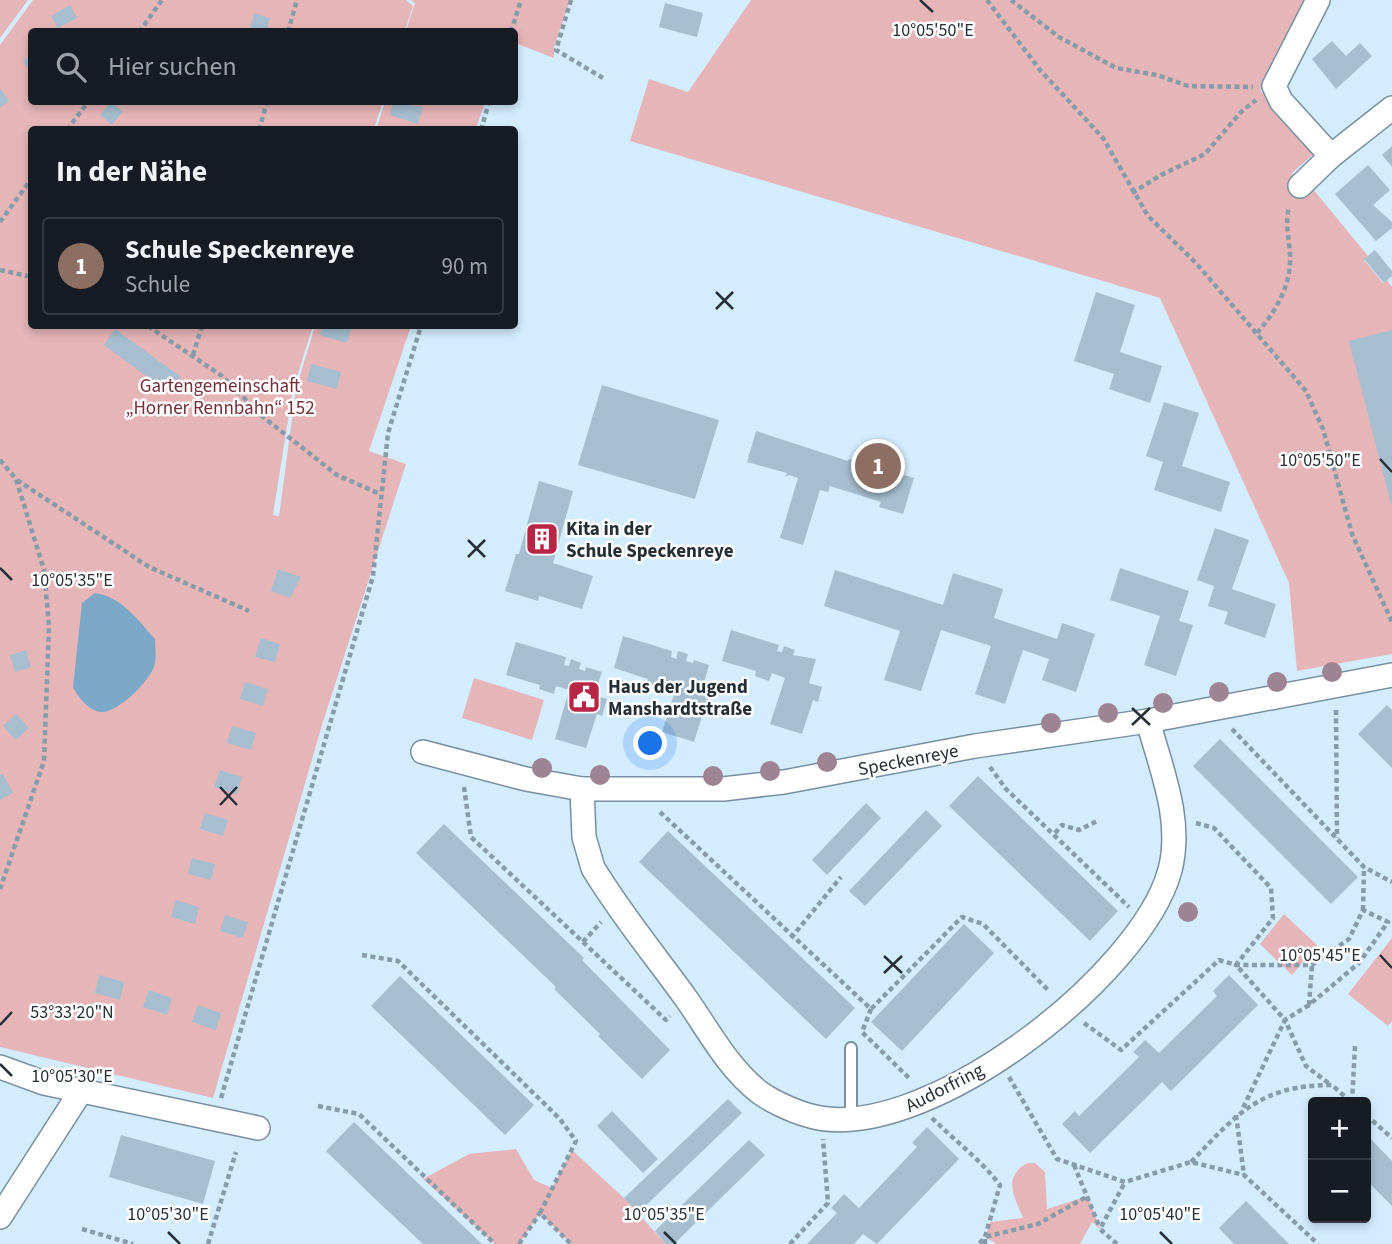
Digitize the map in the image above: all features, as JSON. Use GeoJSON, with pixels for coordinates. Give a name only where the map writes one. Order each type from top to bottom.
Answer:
{"type":"FeatureCollection","features":[{"type":"Feature","properties":{"kind":"street"},"geometry":{"type":"LineString","coordinates":[[1318,0],[1275,86],[1281,101],[1331,156]]}},
{"type":"Feature","properties":{"kind":"street"},"geometry":{"type":"LineString","coordinates":[[1300,186],[1331,156],[1392,108]]}},
{"type":"Feature","properties":{"kind":"street","name":"Speckenreye"},"geometry":{"type":"LineString","coordinates":[[423,752],[583,789],[723,789],[784,782],[975,746],[1147,721],[1392,675]]}},
{"type":"Feature","properties":{"kind":"street","name":"Audorfring"},"geometry":{"type":"LineString","coordinates":[[583,789],[584,837],[593,868],[610,896],[687,1000],[723,1054],[760,1093],[807,1115],[877,1117],[918,1104],[999,1059],[1066,1008],[1117,957],[1145,922],[1169,874],[1174,850],[1174,817],[1147,721]]}},
{"type":"Feature","properties":{"kind":"street"},"geometry":{"type":"LineString","coordinates":[[0,1067],[44,1083],[258,1128]]}},
{"type":"Feature","properties":{"kind":"street"},"geometry":{"type":"LineString","coordinates":[[0,1217],[81,1091]]}},
{"type":"Feature","properties":{"kind":"lane"},"geometry":{"type":"LineString","coordinates":[[851,1048],[851,1118]]}},
{"type":"Feature","properties":{"kind":"path"},"geometry":{"type":"LineString","coordinates":[[142,28],[162,0]]}},
{"type":"Feature","properties":{"kind":"path"},"geometry":{"type":"LineString","coordinates":[[289,28],[297,0]]}},
{"type":"Feature","properties":{"kind":"path"},"geometry":{"type":"LineString","coordinates":[[512,28],[521,0]]}},
{"type":"Feature","properties":{"kind":"path"},"geometry":{"type":"LineString","coordinates":[[571,0],[556,50],[603,78]]}},
{"type":"Feature","properties":{"kind":"path"},"geometry":{"type":"LineString","coordinates":[[987,0],[1040,70],[1102,138],[1148,216],[1196,263],[1306,391],[1324,429],[1352,534],[1392,622]]}},
{"type":"Feature","properties":{"kind":"path"},"geometry":{"type":"LineString","coordinates":[[1011,0],[1059,37],[1116,68],[1157,75],[1188,86],[1275,86]]}},
{"type":"Feature","properties":{"kind":"path"},"geometry":{"type":"LineString","coordinates":[[1132,193],[1161,174],[1206,154],[1241,112],[1275,86]]}},
{"type":"Feature","properties":{"kind":"path"},"geometry":{"type":"LineString","coordinates":[[70,126],[86,105]]}},
{"type":"Feature","properties":{"kind":"path"},"geometry":{"type":"LineString","coordinates":[[260,126],[266,105]]}},
{"type":"Feature","properties":{"kind":"path"},"geometry":{"type":"LineString","coordinates":[[482,126],[488,105]]}},
{"type":"Feature","properties":{"kind":"path"},"geometry":{"type":"LineString","coordinates":[[0,222],[28,184]]}},
{"type":"Feature","properties":{"kind":"path"},"geometry":{"type":"LineString","coordinates":[[1257,332],[1278,308],[1290,264],[1285,227],[1289,208],[1300,186]]}},
{"type":"Feature","properties":{"kind":"path"},"geometry":{"type":"LineString","coordinates":[[0,271],[28,276]]}},
{"type":"Feature","properties":{"kind":"path"},"geometry":{"type":"LineString","coordinates":[[153,329],[222,376],[263,417],[337,475],[380,494]]}},
{"type":"Feature","properties":{"kind":"path"},"geometry":{"type":"LineString","coordinates":[[193,355],[201,329]]}},
{"type":"Feature","properties":{"kind":"path"},"geometry":{"type":"LineString","coordinates":[[215,1119],[373,576],[380,537],[380,494],[388,433],[420,329]]}},
{"type":"Feature","properties":{"kind":"path"},"geometry":{"type":"LineString","coordinates":[[0,460],[16,479],[149,567],[249,611]]}},
{"type":"Feature","properties":{"kind":"path"},"geometry":{"type":"LineString","coordinates":[[0,889],[44,761],[47,694],[49,626],[44,570],[16,479]]}},
{"type":"Feature","properties":{"kind":"path"},"geometry":{"type":"LineString","coordinates":[[1336,685],[1337,838]]}},
{"type":"Feature","properties":{"kind":"path"},"geometry":{"type":"LineString","coordinates":[[1212,708],[1364,867],[1392,882]]}},
{"type":"Feature","properties":{"kind":"path"},"geometry":{"type":"LineString","coordinates":[[975,746],[1006,789],[1145,922]]}},
{"type":"Feature","properties":{"kind":"path"},"geometry":{"type":"LineString","coordinates":[[460,761],[471,837],[666,1020],[687,1000]]}},
{"type":"Feature","properties":{"kind":"path"},"geometry":{"type":"LineString","coordinates":[[636,790],[791,938],[871,1009]]}},
{"type":"Feature","properties":{"kind":"path"},"geometry":{"type":"LineString","coordinates":[[1174,817],[1214,828],[1271,888],[1273,918],[1236,965]]}},
{"type":"Feature","properties":{"kind":"path"},"geometry":{"type":"LineString","coordinates":[[1055,833],[1062,825],[1079,830],[1099,820]]}},
{"type":"Feature","properties":{"kind":"path"},"geometry":{"type":"LineString","coordinates":[[985,1244],[1000,1185],[981,1160],[961,1147],[918,1104],[918,1087],[862,1032],[871,1009],[962,918],[983,924],[1066,1008],[1121,1050],[1219,960],[1236,965],[1312,965],[1349,939],[1363,910],[1364,867]]}},
{"type":"Feature","properties":{"kind":"path"},"geometry":{"type":"LineString","coordinates":[[791,938],[841,877]]}},
{"type":"Feature","properties":{"kind":"path"},"geometry":{"type":"LineString","coordinates":[[999,1059],[1057,1159],[1125,1182],[1191,1162],[1243,1108],[1285,1020],[1309,1005],[1359,963],[1390,921],[1363,910]]}},
{"type":"Feature","properties":{"kind":"path"},"geometry":{"type":"LineString","coordinates":[[362,955],[398,961],[560,1119],[576,1141],[540,1213],[519,1244]]}},
{"type":"Feature","properties":{"kind":"path"},"geometry":{"type":"LineString","coordinates":[[1236,965],[1285,1020],[1306,1066],[1345,1097]]}},
{"type":"Feature","properties":{"kind":"path"},"geometry":{"type":"LineString","coordinates":[[1309,1005],[1312,965]]}},
{"type":"Feature","properties":{"kind":"path"},"geometry":{"type":"LineString","coordinates":[[1351,1097],[1355,1046]]}},
{"type":"Feature","properties":{"kind":"path"},"geometry":{"type":"LineString","coordinates":[[1243,1108],[1299,1085],[1332,1085]]}},
{"type":"Feature","properties":{"kind":"path"},"geometry":{"type":"LineString","coordinates":[[318,1106],[359,1115],[495,1244]]}},
{"type":"Feature","properties":{"kind":"path"},"geometry":{"type":"LineString","coordinates":[[1236,1115],[1244,1175]]}},
{"type":"Feature","properties":{"kind":"path"},"geometry":{"type":"LineString","coordinates":[[790,1244],[828,1203],[821,1117]]}},
{"type":"Feature","properties":{"kind":"path"},"geometry":{"type":"LineString","coordinates":[[1371,1119],[1392,1138]]}},
{"type":"Feature","properties":{"kind":"path"},"geometry":{"type":"LineString","coordinates":[[208,1244],[236,1152]]}},
{"type":"Feature","properties":{"kind":"path"},"geometry":{"type":"LineString","coordinates":[[1191,1162],[1244,1175],[1318,1244]]}},
{"type":"Feature","properties":{"kind":"path"},"geometry":{"type":"LineString","coordinates":[[1074,1164],[1100,1229],[1117,1244]]}},
{"type":"Feature","properties":{"kind":"path"},"geometry":{"type":"LineString","coordinates":[[1100,1229],[1125,1182]]}},
{"type":"Feature","properties":{"kind":"path"},"geometry":{"type":"LineString","coordinates":[[979,1244],[985,1237],[1038,1224],[1088,1196]]}},
{"type":"Feature","properties":{"kind":"path"},"geometry":{"type":"LineString","coordinates":[[540,1213],[571,1244]]}},
{"type":"Feature","properties":{"kind":"path"},"geometry":{"type":"LineString","coordinates":[[82,1229],[133,1244]]}},
{"type":"Feature","properties":{"kind":"green space"},"geometry":{"type":"Polygon","coordinates":[[[0,0],[28,0],[0,38],[0,0]]]}},
{"type":"Feature","properties":{"kind":"green space","name":"Gartengemeinschaft „Horner Rennbahn“ 152"},"geometry":{"type":"Polygon","coordinates":[[[33,0],[406,0],[413,6],[406,28],[28,28],[28,105],[382,105],[375,126],[28,126],[28,329],[312,329],[293,389],[273,515],[279,516],[296,389],[314,329],[410,329],[369,451],[406,464],[323,722],[213,1098],[0,1047],[0,45],[33,0]]]}},
{"type":"Feature","properties":{"kind":"green space"},"geometry":{"type":"Polygon","coordinates":[[[411,0],[570,0],[554,48],[554,58],[518,44],[518,28],[407,28],[415,3],[411,0]]]}},
{"type":"Feature","properties":{"kind":"green space"},"geometry":{"type":"Polygon","coordinates":[[[751,0],[1309,0],[1260,90],[1317,151],[1292,173],[1309,193],[1313,189],[1368,256],[1364,260],[1383,283],[1387,280],[1392,287],[1392,654],[1297,671],[1289,583],[1160,298],[630,141],[649,79],[688,92],[751,0]]]}},
{"type":"Feature","properties":{"kind":"green space"},"geometry":{"type":"Polygon","coordinates":[[[384,105],[484,105],[477,126],[377,126],[384,105]]]}},
{"type":"Feature","properties":{"kind":"green space"},"geometry":{"type":"Polygon","coordinates":[[[474,678],[544,700],[532,740],[462,718],[474,678]]]}},
{"type":"Feature","properties":{"kind":"green space"},"geometry":{"type":"Polygon","coordinates":[[[1284,914],[1317,945],[1292,975],[1260,944],[1284,914]]]}},
{"type":"Feature","properties":{"kind":"green space"},"geometry":{"type":"Polygon","coordinates":[[[1392,938],[1392,1021],[1388,1026],[1348,994],[1392,938]]]}},
{"type":"Feature","properties":{"kind":"green space"},"geometry":{"type":"Polygon","coordinates":[[[516,1149],[534,1180],[552,1188],[572,1150],[624,1198],[666,1244],[571,1244],[540,1213],[519,1244],[495,1244],[423,1179],[469,1154],[516,1149]]]}},
{"type":"Feature","properties":{"kind":"green space"},"geometry":{"type":"Polygon","coordinates":[[[1028,1163],[1035,1163],[1045,1172],[1047,1209],[1088,1196],[1100,1229],[1092,1222],[1080,1244],[997,1244],[985,1237],[990,1222],[1023,1218],[1012,1181],[1020,1168],[1028,1163]]]}},
{"type":"Feature","properties":{"kind":"water"},"geometry":{"type":"Polygon","coordinates":[[[95,593],[113,599],[136,617],[155,639],[156,657],[151,673],[132,695],[116,707],[101,712],[88,706],[73,687],[82,603],[95,593]]]}},
{"type":"Feature","properties":{"kind":"building"},"geometry":{"type":"Polygon","coordinates":[[[665,3],[703,13],[697,37],[659,27],[665,3]]]}},
{"type":"Feature","properties":{"kind":"building"},"geometry":{"type":"Polygon","coordinates":[[[70,5],[77,18],[58,28],[51,16],[70,5]]]}},
{"type":"Feature","properties":{"kind":"building"},"geometry":{"type":"Polygon","coordinates":[[[254,13],[270,18],[267,28],[250,28],[254,13]]]}},
{"type":"Feature","properties":{"kind":"building"},"geometry":{"type":"Polygon","coordinates":[[[1332,41],[1346,56],[1360,43],[1372,56],[1336,89],[1312,59],[1332,41]]]}},
{"type":"Feature","properties":{"kind":"building"},"geometry":{"type":"Polygon","coordinates":[[[0,88],[9,101],[0,108],[0,88]]]}},
{"type":"Feature","properties":{"kind":"building"},"geometry":{"type":"Polygon","coordinates":[[[108,105],[115,105],[123,111],[112,125],[100,115],[108,105]]]}},
{"type":"Feature","properties":{"kind":"building"},"geometry":{"type":"Polygon","coordinates":[[[392,105],[423,107],[418,124],[390,115],[392,105]]]}},
{"type":"Feature","properties":{"kind":"building"},"geometry":{"type":"Polygon","coordinates":[[[1392,146],[1392,167],[1382,155],[1392,146]]]}},
{"type":"Feature","properties":{"kind":"building"},"geometry":{"type":"Polygon","coordinates":[[[1368,165],[1390,190],[1373,205],[1392,222],[1392,228],[1376,241],[1335,194],[1368,165]]]}},
{"type":"Feature","properties":{"kind":"building"},"geometry":{"type":"Polygon","coordinates":[[[1375,250],[1392,271],[1392,276],[1384,283],[1364,259],[1375,250]]]}},
{"type":"Feature","properties":{"kind":"building"},"geometry":{"type":"Polygon","coordinates":[[[1096,292],[1135,305],[1120,352],[1162,366],[1150,403],[1109,389],[1114,374],[1074,361],[1096,292]]]}},
{"type":"Feature","properties":{"kind":"building"},"geometry":{"type":"Polygon","coordinates":[[[115,329],[181,377],[169,393],[104,345],[115,329]]]}},
{"type":"Feature","properties":{"kind":"building"},"geometry":{"type":"Polygon","coordinates":[[[322,329],[351,329],[347,343],[320,335],[322,329]]]}},
{"type":"Feature","properties":{"kind":"building"},"geometry":{"type":"Polygon","coordinates":[[[1392,330],[1392,504],[1391,504],[1349,341],[1392,330]]]}},
{"type":"Feature","properties":{"kind":"building"},"geometry":{"type":"Polygon","coordinates":[[[311,364],[341,372],[337,389],[307,381],[311,364]]]}},
{"type":"Feature","properties":{"kind":"building"},"geometry":{"type":"Polygon","coordinates":[[[602,385],[719,420],[695,499],[578,465],[602,385]]]}},
{"type":"Feature","properties":{"kind":"building"},"geometry":{"type":"Polygon","coordinates":[[[1164,402],[1199,413],[1182,466],[1230,482],[1221,512],[1154,490],[1163,462],[1146,456],[1164,402]]]}},
{"type":"Feature","properties":{"kind":"building"},"geometry":{"type":"Polygon","coordinates":[[[756,431],[848,461],[849,459],[914,478],[903,514],[879,507],[881,502],[830,486],[828,492],[820,490],[803,545],[780,538],[798,478],[789,475],[785,477],[787,473],[747,462],[756,431]]]}},
{"type":"Feature","properties":{"kind":"building","name":"Kita in der Schule Speckenreye"},"geometry":{"type":"Polygon","coordinates":[[[539,481],[573,491],[553,563],[593,576],[582,609],[539,596],[538,601],[505,591],[516,554],[519,554],[539,481]]]}},
{"type":"Feature","properties":{"kind":"building"},"geometry":{"type":"Polygon","coordinates":[[[1215,528],[1249,540],[1232,589],[1276,604],[1265,638],[1224,624],[1228,612],[1208,606],[1214,586],[1197,580],[1215,528]]]}},
{"type":"Feature","properties":{"kind":"building"},"geometry":{"type":"Polygon","coordinates":[[[1120,568],[1189,591],[1179,621],[1193,625],[1176,676],[1144,665],[1160,616],[1110,600],[1120,568]]]}},
{"type":"Feature","properties":{"kind":"building"},"geometry":{"type":"Polygon","coordinates":[[[278,569],[301,577],[290,598],[271,591],[278,569]]]}},
{"type":"Feature","properties":{"kind":"building"},"geometry":{"type":"Polygon","coordinates":[[[835,570],[943,605],[953,573],[1003,589],[994,618],[1057,639],[1062,623],[1095,634],[1076,692],[1042,680],[1049,659],[1023,650],[1005,704],[975,694],[991,646],[941,630],[921,691],[884,680],[900,631],[824,606],[835,570]]]}},
{"type":"Feature","properties":{"kind":"building"},"geometry":{"type":"Polygon","coordinates":[[[731,630],[779,645],[777,651],[782,652],[784,646],[795,650],[793,655],[816,659],[809,683],[822,687],[818,702],[813,700],[802,734],[770,724],[785,678],[772,673],[769,681],[755,676],[756,671],[722,661],[731,630]]]}},
{"type":"Feature","properties":{"kind":"building"},"geometry":{"type":"Polygon","coordinates":[[[623,636],[672,651],[671,657],[676,659],[678,651],[688,654],[686,661],[693,663],[694,660],[709,665],[702,690],[714,694],[710,709],[705,707],[694,742],[662,732],[677,685],[664,681],[662,687],[646,683],[648,679],[614,668],[623,636]]]}},
{"type":"Feature","properties":{"kind":"building"},"geometry":{"type":"Polygon","coordinates":[[[261,638],[280,644],[275,662],[255,657],[261,638]]]}},
{"type":"Feature","properties":{"kind":"building","name":"Haus der Jugend Manshardtstraße"},"geometry":{"type":"Polygon","coordinates":[[[516,642],[566,657],[564,665],[569,666],[571,659],[581,663],[579,669],[585,671],[586,667],[602,672],[594,695],[607,699],[602,716],[597,714],[586,748],[555,739],[569,690],[556,686],[554,694],[539,689],[540,685],[506,675],[516,642]]]}},
{"type":"Feature","properties":{"kind":"building"},"geometry":{"type":"Polygon","coordinates":[[[26,650],[31,667],[15,672],[10,655],[26,650]]]}},
{"type":"Feature","properties":{"kind":"building"},"geometry":{"type":"Polygon","coordinates":[[[245,682],[268,689],[263,706],[240,699],[245,682]]]}},
{"type":"Feature","properties":{"kind":"building"},"geometry":{"type":"Polygon","coordinates":[[[1387,705],[1392,710],[1392,768],[1358,734],[1387,705]]]}},
{"type":"Feature","properties":{"kind":"building"},"geometry":{"type":"Polygon","coordinates":[[[16,714],[29,728],[16,740],[3,726],[16,714]]]}},
{"type":"Feature","properties":{"kind":"building"},"geometry":{"type":"Polygon","coordinates":[[[232,726],[256,733],[251,750],[227,743],[232,726]]]}},
{"type":"Feature","properties":{"kind":"building"},"geometry":{"type":"Polygon","coordinates":[[[1220,739],[1358,877],[1331,904],[1193,766],[1220,739]]]}},
{"type":"Feature","properties":{"kind":"building"},"geometry":{"type":"Polygon","coordinates":[[[220,770],[242,777],[237,794],[214,787],[220,770]]]}},
{"type":"Feature","properties":{"kind":"building"},"geometry":{"type":"Polygon","coordinates":[[[3,774],[13,793],[0,800],[0,775],[3,774]]]}},
{"type":"Feature","properties":{"kind":"building"},"geometry":{"type":"Polygon","coordinates":[[[978,776],[1118,911],[1090,941],[949,806],[978,776]]]}},
{"type":"Feature","properties":{"kind":"building"},"geometry":{"type":"Polygon","coordinates":[[[866,803],[881,818],[827,875],[812,860],[866,803]]]}},
{"type":"Feature","properties":{"kind":"building"},"geometry":{"type":"Polygon","coordinates":[[[926,810],[942,826],[865,906],[849,891],[926,810]]]}},
{"type":"Feature","properties":{"kind":"building"},"geometry":{"type":"Polygon","coordinates":[[[205,813],[228,820],[223,836],[200,829],[205,813]]]}},
{"type":"Feature","properties":{"kind":"building"},"geometry":{"type":"Polygon","coordinates":[[[444,824],[584,958],[582,960],[670,1050],[642,1079],[554,989],[556,987],[416,853],[444,824]]]}},
{"type":"Feature","properties":{"kind":"building"},"geometry":{"type":"Polygon","coordinates":[[[668,831],[855,1008],[826,1039],[639,862],[668,831]]]}},
{"type":"Feature","properties":{"kind":"building"},"geometry":{"type":"Polygon","coordinates":[[[192,858],[215,864],[211,880],[188,874],[192,858]]]}},
{"type":"Feature","properties":{"kind":"building"},"geometry":{"type":"Polygon","coordinates":[[[176,900],[199,907],[195,924],[171,917],[176,900]]]}},
{"type":"Feature","properties":{"kind":"building"},"geometry":{"type":"Polygon","coordinates":[[[225,915],[248,922],[243,938],[220,931],[225,915]]]}},
{"type":"Feature","properties":{"kind":"building"},"geometry":{"type":"Polygon","coordinates":[[[964,924],[994,953],[902,1051],[871,1022],[964,924]]]}},
{"type":"Feature","properties":{"kind":"building"},"geometry":{"type":"Polygon","coordinates":[[[99,975],[124,982],[120,1000],[95,993],[99,975]]]}},
{"type":"Feature","properties":{"kind":"building"},"geometry":{"type":"Polygon","coordinates":[[[1229,975],[1258,1005],[1171,1091],[1162,1082],[1090,1153],[1062,1124],[1075,1111],[1079,1116],[1139,1057],[1133,1052],[1145,1040],[1159,1053],[1217,996],[1213,991],[1229,975]]]}},
{"type":"Feature","properties":{"kind":"building"},"geometry":{"type":"Polygon","coordinates":[[[400,976],[534,1105],[505,1135],[371,1006],[400,976]]]}},
{"type":"Feature","properties":{"kind":"building"},"geometry":{"type":"Polygon","coordinates":[[[149,990],[172,998],[167,1015],[143,1007],[149,990]]]}},
{"type":"Feature","properties":{"kind":"building"},"geometry":{"type":"Polygon","coordinates":[[[198,1005],[221,1013],[216,1030],[192,1022],[198,1005]]]}},
{"type":"Feature","properties":{"kind":"building"},"geometry":{"type":"Polygon","coordinates":[[[728,1099],[742,1113],[638,1213],[624,1198],[728,1099]]]}},
{"type":"Feature","properties":{"kind":"building"},"geometry":{"type":"Polygon","coordinates":[[[612,1111],[658,1159],[643,1173],[597,1126],[612,1111]]]}},
{"type":"Feature","properties":{"kind":"building"},"geometry":{"type":"Polygon","coordinates":[[[354,1122],[482,1244],[423,1244],[371,1195],[326,1151],[354,1122]]]}},
{"type":"Feature","properties":{"kind":"building"},"geometry":{"type":"Polygon","coordinates":[[[927,1127],[959,1159],[877,1244],[863,1234],[854,1244],[807,1244],[837,1213],[831,1208],[844,1194],[859,1208],[917,1147],[912,1143],[927,1127]]]}},
{"type":"Feature","properties":{"kind":"building"},"geometry":{"type":"Polygon","coordinates":[[[121,1135],[215,1161],[203,1204],[109,1177],[121,1135]]]}},
{"type":"Feature","properties":{"kind":"building"},"geometry":{"type":"Polygon","coordinates":[[[1371,1139],[1392,1161],[1392,1206],[1371,1185],[1371,1139]]]}},
{"type":"Feature","properties":{"kind":"building"},"geometry":{"type":"Polygon","coordinates":[[[749,1140],[765,1155],[674,1244],[666,1244],[655,1231],[749,1140]]]}},
{"type":"Feature","properties":{"kind":"building"},"geometry":{"type":"Polygon","coordinates":[[[1246,1201],[1289,1244],[1234,1244],[1219,1228],[1246,1201]]]}},
{"type":"Feature","properties":{"kind":"place","name":"Schule Speckenreye"},"geometry":{"type":"Point","coordinates":[878,466]}},
{"type":"Feature","properties":{"kind":"place","name":"Kita in der Schule Speckenreye"},"geometry":{"type":"Point","coordinates":[542,539]}},
{"type":"Feature","properties":{"kind":"place","name":"Haus der Jugend Manshardtstraße"},"geometry":{"type":"Point","coordinates":[584,697]}}]}
